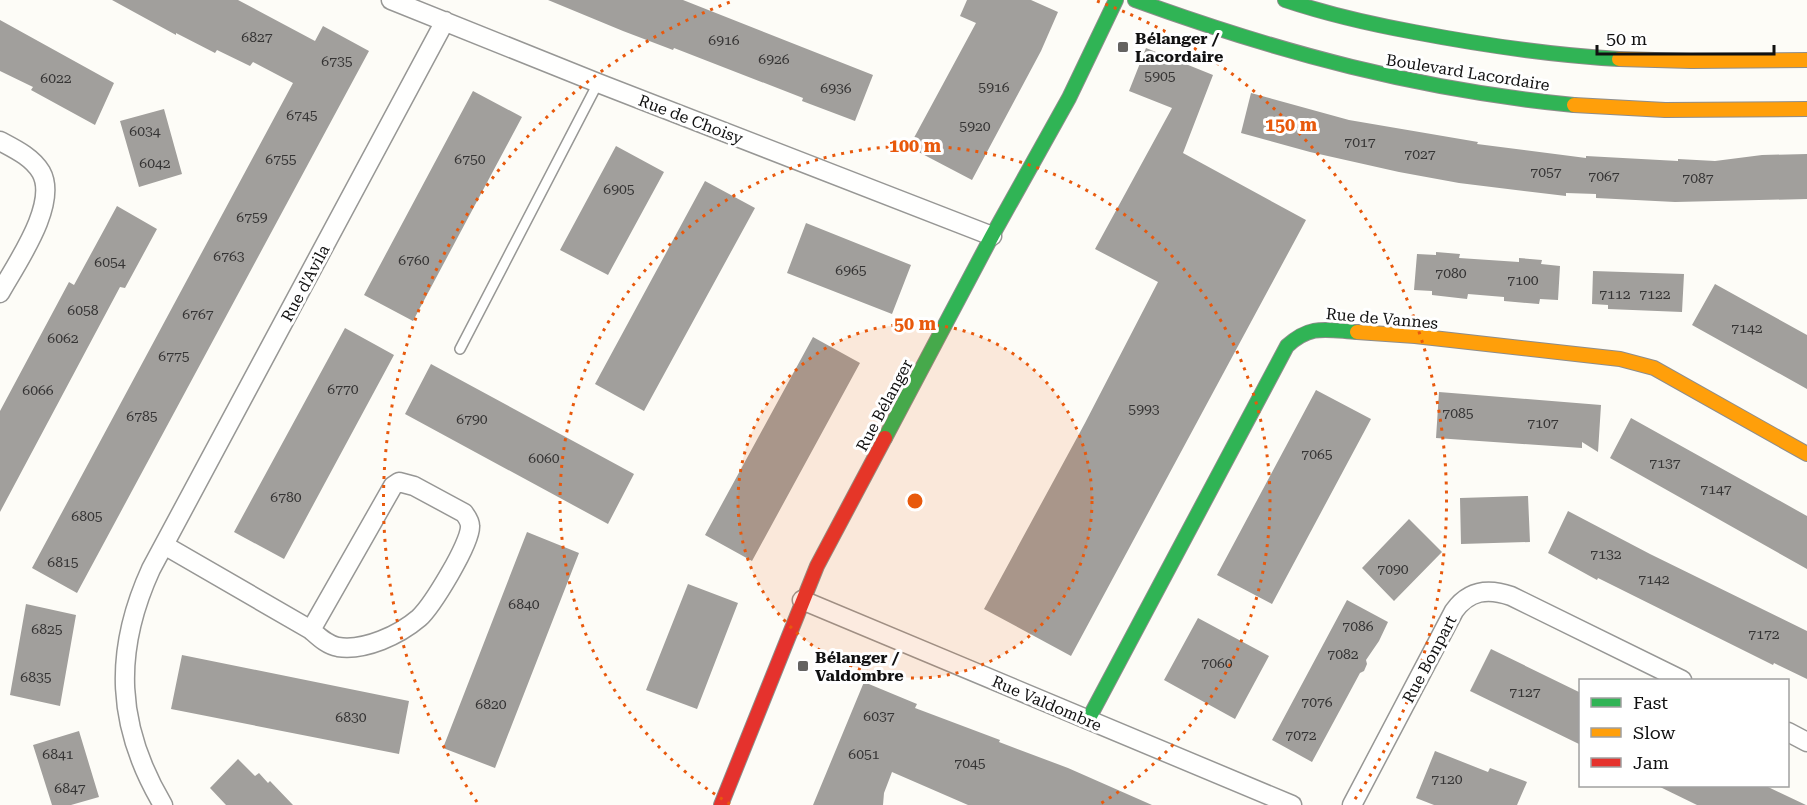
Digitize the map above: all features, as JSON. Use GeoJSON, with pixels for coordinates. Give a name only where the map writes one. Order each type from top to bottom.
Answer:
{"type":"FeatureCollection","features":[{"type":"Feature","properties":{"kind":"street","name":"Rue de Choisy"},"geometry":{"type":"LineString","coordinates":[[391,0],[992,236]]}},
{"type":"Feature","properties":{"kind":"street","name":"Rue Bélanger"},"geometry":{"type":"LineString","coordinates":[[721,805],[817,566],[1068,98],[1116,0]]}},
{"type":"Feature","properties":{"kind":"street","name":"Boulevard Lacordaire"},"geometry":{"type":"LineString","coordinates":[[1135,0],[1292,54],[1450,89],[1589,106],[1675,110],[1807,109]]}},
{"type":"Feature","properties":{"kind":"street","name":"Boulevard Lacordaire"},"geometry":{"type":"LineString","coordinates":[[1286,0],[1390,28],[1541,52],[1620,59],[1807,60]]}},
{"type":"Feature","properties":{"kind":"street","name":"Rue d'Avila"},"geometry":{"type":"LineString","coordinates":[[163,805],[144,768],[131,734],[126,710],[125,679],[130,624],[139,595],[445,21]]}},
{"type":"Feature","properties":{"kind":"street"},"geometry":{"type":"LineString","coordinates":[[0,141],[24,154],[36,165],[44,181],[46,194],[42,214],[0,293]]}},
{"type":"Feature","properties":{"kind":"street","name":"Rue de Vannes"},"geometry":{"type":"LineString","coordinates":[[1088,720],[1287,346],[1300,333],[1318,329],[1415,336],[1620,359],[1638,363],[1673,377],[1807,454]]}},
{"type":"Feature","properties":{"kind":"street"},"geometry":{"type":"LineString","coordinates":[[165,545],[311,630],[326,643],[337,647],[350,647],[374,643],[399,632],[419,617],[435,599],[469,534],[469,520],[464,513],[414,486],[399,482],[393,486],[311,630]]}},
{"type":"Feature","properties":{"kind":"street","name":"Rue Bonpart"},"geometry":{"type":"LineString","coordinates":[[1352,805],[1454,611],[1460,603],[1479,592],[1489,590],[1511,596],[1678,679]]}},
{"type":"Feature","properties":{"kind":"street","name":"Rue Valdombre"},"geometry":{"type":"LineString","coordinates":[[802,600],[1292,805]]}},
{"type":"Feature","properties":{"kind":"street"},"geometry":{"type":"LineString","coordinates":[[1789,733],[1807,742]]}},
{"type":"Feature","properties":{"kind":"lane"},"geometry":{"type":"LineString","coordinates":[[460,350],[598,83]]}},
{"type":"Feature","properties":{"kind":"building"},"geometry":{"type":"Polygon","coordinates":[[[112,0],[238,0],[315,41],[323,26],[369,51],[77,593],[32,568],[293,83],[253,62],[250,66],[217,50],[215,53],[176,33],[176,35],[112,0]]]}},
{"type":"Feature","properties":{"kind":"building"},"geometry":{"type":"Polygon","coordinates":[[[548,0],[683,0],[873,75],[855,121],[802,101],[803,98],[674,48],[673,50],[623,31],[548,0]]]}},
{"type":"Feature","properties":{"kind":"building"},"geometry":{"type":"Polygon","coordinates":[[[967,0],[1031,0],[1058,12],[1041,51],[972,180],[909,147],[976,23],[960,16],[967,0]]]}},
{"type":"Feature","properties":{"kind":"building"},"geometry":{"type":"Polygon","coordinates":[[[0,20],[114,83],[95,125],[31,90],[33,87],[0,71],[0,20]]]}},
{"type":"Feature","properties":{"kind":"building"},"geometry":{"type":"Polygon","coordinates":[[[1146,48],[1213,75],[1183,153],[1306,220],[1071,656],[984,609],[1158,282],[1095,249],[1172,108],[1129,91],[1146,48]]]}},
{"type":"Feature","properties":{"kind":"building"},"geometry":{"type":"Polygon","coordinates":[[[473,91],[522,117],[413,321],[364,295],[473,91]]]}},
{"type":"Feature","properties":{"kind":"building"},"geometry":{"type":"Polygon","coordinates":[[[1251,93],[1349,120],[1478,142],[1477,144],[1586,158],[1586,156],[1715,161],[1762,155],[1807,154],[1807,199],[1675,202],[1596,198],[1596,194],[1566,193],[1566,196],[1459,183],[1399,172],[1310,152],[1241,133],[1251,93]]]}},
{"type":"Feature","properties":{"kind":"building"},"geometry":{"type":"Polygon","coordinates":[[[164,109],[182,174],[139,187],[120,121],[164,109]]]}},
{"type":"Feature","properties":{"kind":"building"},"geometry":{"type":"Polygon","coordinates":[[[616,146],[664,172],[608,275],[560,250],[616,146]]]}},
{"type":"Feature","properties":{"kind":"building"},"geometry":{"type":"Polygon","coordinates":[[[705,181],[755,208],[644,411],[595,384],[705,181]]]}},
{"type":"Feature","properties":{"kind":"building"},"geometry":{"type":"Polygon","coordinates":[[[117,206],[157,229],[125,288],[120,287],[0,512],[0,411],[69,282],[74,285],[117,206]]]}},
{"type":"Feature","properties":{"kind":"building"},"geometry":{"type":"Polygon","coordinates":[[[806,223],[911,265],[892,314],[787,273],[806,223]]]}},
{"type":"Feature","properties":{"kind":"building"},"geometry":{"type":"Polygon","coordinates":[[[1436,252],[1460,254],[1459,258],[1519,262],[1519,258],[1542,260],[1541,264],[1560,266],[1558,300],[1540,299],[1539,304],[1504,301],[1504,297],[1468,294],[1467,299],[1432,295],[1432,291],[1414,290],[1417,254],[1436,255],[1436,252]]]}},
{"type":"Feature","properties":{"kind":"building"},"geometry":{"type":"Polygon","coordinates":[[[1593,271],[1684,274],[1682,312],[1608,309],[1608,305],[1592,304],[1593,271]]]}},
{"type":"Feature","properties":{"kind":"building"},"geometry":{"type":"Polygon","coordinates":[[[1715,284],[1807,335],[1807,389],[1692,325],[1715,284]]]}},
{"type":"Feature","properties":{"kind":"building"},"geometry":{"type":"Polygon","coordinates":[[[345,328],[394,355],[284,559],[234,532],[345,328]]]}},
{"type":"Feature","properties":{"kind":"building"},"geometry":{"type":"Polygon","coordinates":[[[813,337],[860,363],[752,561],[705,535],[813,337]]]}},
{"type":"Feature","properties":{"kind":"building"},"geometry":{"type":"Polygon","coordinates":[[[431,364],[634,474],[608,524],[405,414],[431,364]]]}},
{"type":"Feature","properties":{"kind":"building"},"geometry":{"type":"Polygon","coordinates":[[[1316,390],[1371,419],[1272,604],[1217,575],[1316,390]]]}},
{"type":"Feature","properties":{"kind":"building"},"geometry":{"type":"Polygon","coordinates":[[[1439,392],[1601,405],[1598,452],[1582,442],[1582,448],[1436,438],[1439,392]]]}},
{"type":"Feature","properties":{"kind":"building"},"geometry":{"type":"Polygon","coordinates":[[[1631,418],[1807,516],[1807,569],[1610,458],[1631,418]]]}},
{"type":"Feature","properties":{"kind":"building"},"geometry":{"type":"Polygon","coordinates":[[[1528,496],[1530,542],[1461,544],[1460,498],[1528,496]]]}},
{"type":"Feature","properties":{"kind":"building"},"geometry":{"type":"Polygon","coordinates":[[[1568,511],[1807,631],[1807,679],[1774,663],[1773,665],[1598,578],[1597,580],[1548,553],[1568,511]]]}},
{"type":"Feature","properties":{"kind":"building"},"geometry":{"type":"Polygon","coordinates":[[[1409,519],[1442,552],[1394,601],[1362,568],[1409,519]]]}},
{"type":"Feature","properties":{"kind":"building"},"geometry":{"type":"Polygon","coordinates":[[[527,532],[579,553],[495,768],[443,748],[527,532]]]}},
{"type":"Feature","properties":{"kind":"building"},"geometry":{"type":"Polygon","coordinates":[[[688,584],[738,603],[697,709],[646,690],[688,584]]]}},
{"type":"Feature","properties":{"kind":"building"},"geometry":{"type":"Polygon","coordinates":[[[1347,600],[1388,622],[1366,660],[1364,671],[1360,673],[1312,762],[1272,740],[1347,600]]]}},
{"type":"Feature","properties":{"kind":"building"},"geometry":{"type":"Polygon","coordinates":[[[26,604],[76,615],[60,706],[10,695],[26,604]]]}},
{"type":"Feature","properties":{"kind":"building"},"geometry":{"type":"Polygon","coordinates":[[[1198,618],[1269,656],[1235,719],[1164,680],[1198,618]]]}},
{"type":"Feature","properties":{"kind":"building"},"geometry":{"type":"Polygon","coordinates":[[[1491,649],[1579,692],[1579,744],[1470,691],[1491,649]]]}},
{"type":"Feature","properties":{"kind":"building"},"geometry":{"type":"Polygon","coordinates":[[[182,655],[409,701],[399,754],[171,709],[182,655]]]}},
{"type":"Feature","properties":{"kind":"building"},"geometry":{"type":"Polygon","coordinates":[[[864,682],[917,704],[915,708],[1000,740],[999,742],[1068,768],[1152,805],[968,805],[892,772],[884,793],[883,805],[813,805],[864,682]]]}},
{"type":"Feature","properties":{"kind":"building"},"geometry":{"type":"Polygon","coordinates":[[[79,731],[99,797],[71,805],[52,805],[33,745],[79,731]]]}},
{"type":"Feature","properties":{"kind":"building"},"geometry":{"type":"Polygon","coordinates":[[[1435,751],[1488,772],[1490,768],[1527,782],[1517,805],[1434,805],[1416,798],[1435,751]]]}},
{"type":"Feature","properties":{"kind":"building"},"geometry":{"type":"Polygon","coordinates":[[[238,759],[255,776],[259,773],[268,783],[270,781],[293,805],[226,805],[210,788],[238,759]]]}},
{"type":"Feature","properties":{"kind":"building"},"geometry":{"type":"Polygon","coordinates":[[[1660,787],[1768,787],[1806,805],[1697,805],[1660,787]]]}},
{"type":"Feature","properties":{"kind":"traffic: fast"},"geometry":{"type":"LineString","coordinates":[[885,438],[992,236],[1069,98],[1116,0]]}},
{"type":"Feature","properties":{"kind":"traffic: fast"},"geometry":{"type":"LineString","coordinates":[[1135,0],[1243,37],[1351,67],[1461,90],[1574,105]]}},
{"type":"Feature","properties":{"kind":"traffic: fast"},"geometry":{"type":"LineString","coordinates":[[1285,0],[1381,26],[1440,37],[1542,52],[1619,59]]}},
{"type":"Feature","properties":{"kind":"traffic: fast"},"geometry":{"type":"LineString","coordinates":[[1088,720],[1287,346],[1312,331],[1357,332]]}},
{"type":"Feature","properties":{"kind":"traffic: slow"},"geometry":{"type":"LineString","coordinates":[[1619,59],[1807,60]]}},
{"type":"Feature","properties":{"kind":"traffic: slow"},"geometry":{"type":"LineString","coordinates":[[1574,105],[1665,110],[1807,109]]}},
{"type":"Feature","properties":{"kind":"traffic: slow"},"geometry":{"type":"LineString","coordinates":[[1357,332],[1415,336],[1620,359],[1654,368],[1807,454]]}},
{"type":"Feature","properties":{"kind":"traffic: jam"},"geometry":{"type":"LineString","coordinates":[[721,805],[817,566],[885,438]]}},
{"type":"Feature","properties":{"kind":"place","name":"Bélanger / Lacordaire"},"geometry":{"type":"Point","coordinates":[1123,47]}},
{"type":"Feature","properties":{"kind":"place","name":"Bélanger / Valdombre"},"geometry":{"type":"Point","coordinates":[803,666]}}]}
